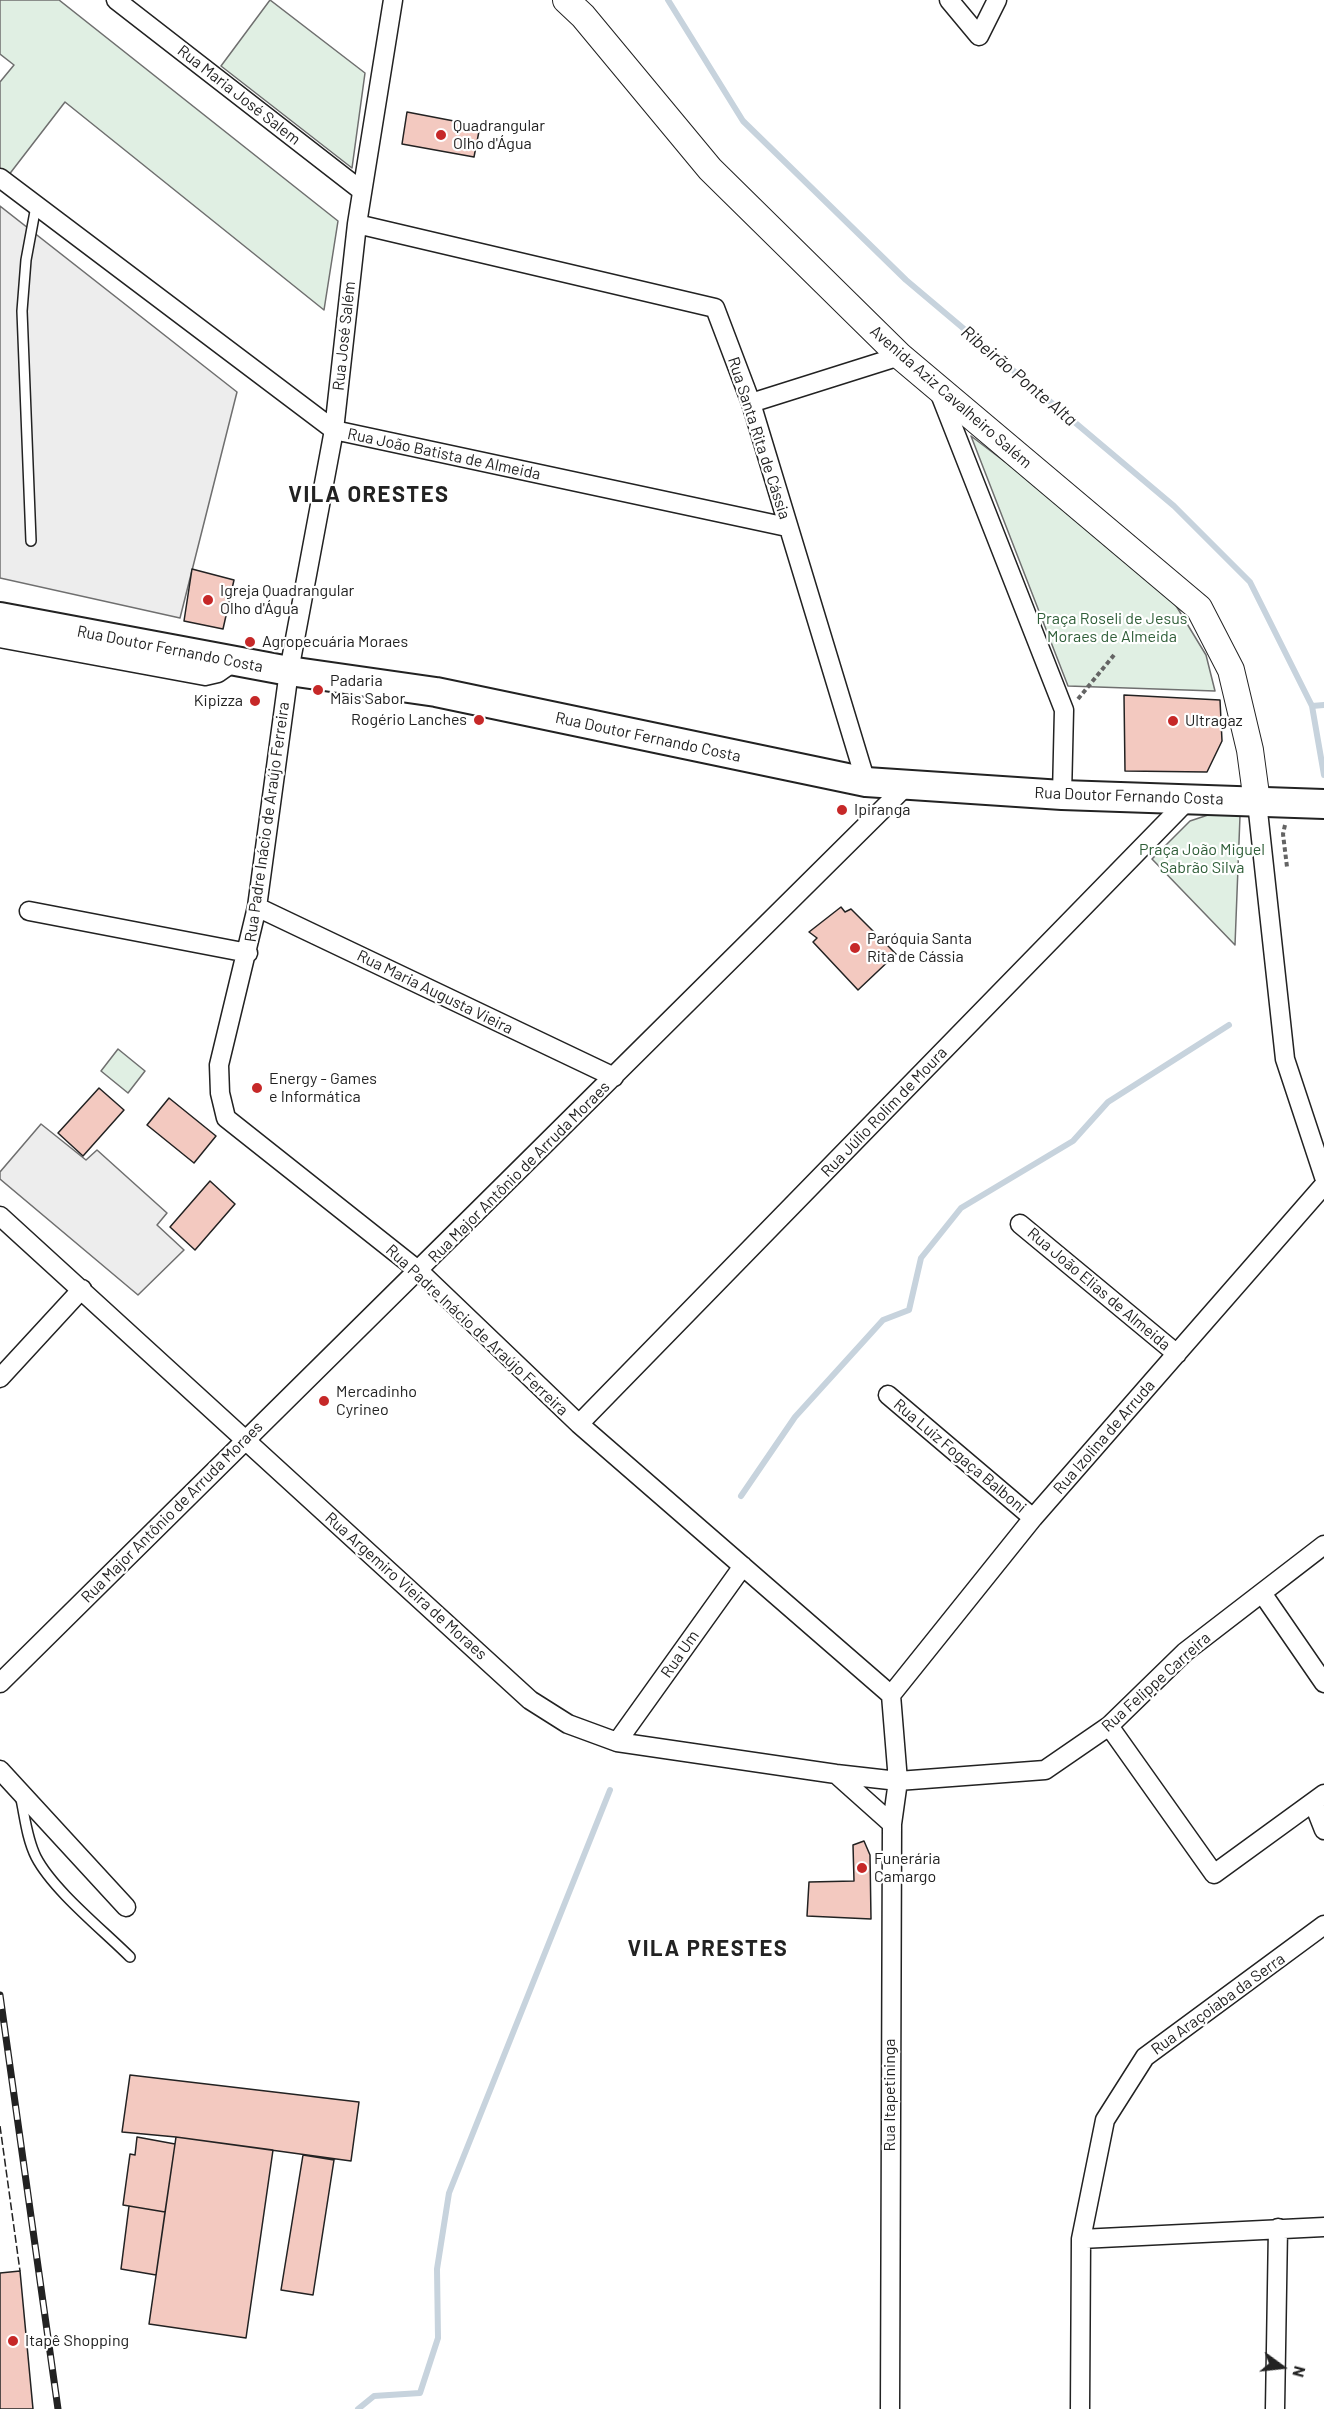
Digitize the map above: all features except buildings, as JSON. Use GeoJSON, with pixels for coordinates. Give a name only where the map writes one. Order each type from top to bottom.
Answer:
{"type":"FeatureCollection","features":[{"type":"Feature","properties":{"kind":"main road","name":"Avenida Aziz Cavalheiro Salém"},"geometry":{"type":"LineString","coordinates":[[559,0],[575,8],[710,169],[900,356],[1199,608],[1231,669],[1250,750],[1257,802]]}},
{"type":"Feature","properties":{"kind":"main road","name":"Rua Doutor Fernando Costa"},"geometry":{"type":"LineString","coordinates":[[0,617],[289,671],[436,692],[866,782],[1062,795],[1313,804]]}},
{"type":"Feature","properties":{"kind":"street","name":"Rua Maria José Salem"},"geometry":{"type":"LineString","coordinates":[[116,0],[362,191]]}},
{"type":"Feature","properties":{"kind":"street","name":"Rua José Salém"},"geometry":{"type":"LineString","coordinates":[[289,671],[334,430],[357,224],[393,0]]}},
{"type":"Feature","properties":{"kind":"street"},"geometry":{"type":"LineString","coordinates":[[949,0],[979,36],[997,0]]}},
{"type":"Feature","properties":{"kind":"street","name":"Rua João Batista de Almeida"},"geometry":{"type":"LineString","coordinates":[[0,178],[334,430],[787,527]]}},
{"type":"Feature","properties":{"kind":"street","name":"Rua Santa Rita de Cássia"},"geometry":{"type":"LineString","coordinates":[[357,224],[715,308],[751,404],[866,782]]}},
{"type":"Feature","properties":{"kind":"street"},"geometry":{"type":"LineString","coordinates":[[751,404],[900,356]]}},
{"type":"Feature","properties":{"kind":"street"},"geometry":{"type":"LineString","coordinates":[[937,387],[1064,710],[1062,795]]}},
{"type":"Feature","properties":{"kind":"street"},"geometry":{"type":"LineString","coordinates":[[0,638],[205,676],[218,673],[235,661]]}},
{"type":"Feature","properties":{"kind":"street","name":"Rua Padre Inácio de Araújo Ferreira"},"geometry":{"type":"LineString","coordinates":[[289,671],[257,907],[248,953],[219,1065],[220,1093],[226,1118],[419,1271],[579,1424],[891,1695]]}},
{"type":"Feature","properties":{"kind":"street","name":"Rua Major Antônio de Arruda Moraes"},"geometry":{"type":"LineString","coordinates":[[0,1683],[245,1439],[419,1271],[907,785]]}},
{"type":"Feature","properties":{"kind":"street","name":"Rua Júlio Rolim de Moura"},"geometry":{"type":"LineString","coordinates":[[579,1424],[1189,799]]}},
{"type":"Feature","properties":{"kind":"street"},"geometry":{"type":"LineString","coordinates":[[1257,802],[1285,1059],[1324,1177]]}},
{"type":"Feature","properties":{"kind":"street","name":"Rua Maria Augusta Vieira"},"geometry":{"type":"LineString","coordinates":[[257,907],[614,1077]]}},
{"type":"Feature","properties":{"kind":"street"},"geometry":{"type":"LineString","coordinates":[[29,911],[248,953]]}},
{"type":"Feature","properties":{"kind":"street","name":"Rua Izolina de Arruda"},"geometry":{"type":"LineString","coordinates":[[891,1695],[1033,1518],[1324,1185]]}},
{"type":"Feature","properties":{"kind":"street","name":"Rua Argemiro Vieira de Moraes"},"geometry":{"type":"LineString","coordinates":[[0,1216],[530,1700],[568,1724],[617,1742],[898,1781]]}},
{"type":"Feature","properties":{"kind":"street","name":"Rua João Elias de Almeida"},"geometry":{"type":"LineString","coordinates":[[1020,1224],[1177,1354]]}},
{"type":"Feature","properties":{"kind":"street"},"geometry":{"type":"LineString","coordinates":[[0,1378],[82,1289]]}},
{"type":"Feature","properties":{"kind":"street","name":"Rua Luiz Fogaça Balboni"},"geometry":{"type":"LineString","coordinates":[[888,1395],[1033,1518]]}},
{"type":"Feature","properties":{"kind":"street","name":"Rua Felippe Carreira"},"geometry":{"type":"LineString","coordinates":[[898,1781],[1045,1770],[1109,1726],[1185,1652],[1324,1545]]}},
{"type":"Feature","properties":{"kind":"street","name":"Rua Um"},"geometry":{"type":"LineString","coordinates":[[617,1742],[742,1566]]}},
{"type":"Feature","properties":{"kind":"street"},"geometry":{"type":"LineString","coordinates":[[1262,1593],[1324,1683]]}},
{"type":"Feature","properties":{"kind":"street"},"geometry":{"type":"LineString","coordinates":[[891,1695],[898,1781]]}},
{"type":"Feature","properties":{"kind":"street"},"geometry":{"type":"LineString","coordinates":[[1109,1726],[1214,1874],[1319,1798],[1324,1830]]}},
{"type":"Feature","properties":{"kind":"street"},"geometry":{"type":"LineString","coordinates":[[0,1770],[126,1907]]}},
{"type":"Feature","properties":{"kind":"street"},"geometry":{"type":"LineString","coordinates":[[836,1774],[891,1824]]}},
{"type":"Feature","properties":{"kind":"street","name":"Rua Itapetininga"},"geometry":{"type":"LineString","coordinates":[[890,2409],[891,1824],[898,1781]]}},
{"type":"Feature","properties":{"kind":"street","name":"Rua Araçoiaba da Serra"},"geometry":{"type":"LineString","coordinates":[[1080,2409],[1081,2239],[1105,2120],[1145,2057],[1324,1925]]}},
{"type":"Feature","properties":{"kind":"street"},"geometry":{"type":"LineString","coordinates":[[1081,2239],[1324,2227]]}},
{"type":"Feature","properties":{"kind":"street"},"geometry":{"type":"LineString","coordinates":[[1275,2409],[1278,2228]]}},
{"type":"Feature","properties":{"kind":"lane"},"geometry":{"type":"LineString","coordinates":[[31,541],[22,311],[26,260],[36,206]]}},
{"type":"Feature","properties":{"kind":"lane"},"geometry":{"type":"LineString","coordinates":[[20,1794],[27,1833],[36,1858],[62,1891],[130,1957]]}},
{"type":"Feature","properties":{"kind":"path"},"geometry":{"type":"LineString","coordinates":[[1063,717],[1114,655]]}},
{"type":"Feature","properties":{"kind":"green space"},"geometry":{"type":"Polygon","coordinates":[[[0,0],[59,0],[338,221],[324,310],[65,102],[8,176],[0,169],[0,82],[14,65],[0,54],[0,0]]]}},
{"type":"Feature","properties":{"kind":"green space"},"geometry":{"type":"Polygon","coordinates":[[[270,0],[365,73],[352,168],[221,66],[270,0]]]}},
{"type":"Feature","properties":{"kind":"green space","name":"Praça Roseli de Jesus Moraes de Almeida"},"geometry":{"type":"Polygon","coordinates":[[[971,436],[1096,531],[1175,604],[1206,655],[1215,691],[1068,686],[971,436]]]}},
{"type":"Feature","properties":{"kind":"green space","name":"Praça João Miguel Sabrão Silva"},"geometry":{"type":"Polygon","coordinates":[[[1220,811],[1240,816],[1235,945],[1152,859],[1190,821],[1220,811]]]}},
{"type":"Feature","properties":{"kind":"green space"},"geometry":{"type":"Polygon","coordinates":[[[118,1049],[145,1071],[128,1093],[101,1071],[118,1049]]]}},
{"type":"Feature","properties":{"kind":"shaded area"},"geometry":{"type":"Polygon","coordinates":[[[0,206],[237,392],[180,618],[0,578],[0,206]]]}},
{"type":"Feature","properties":{"kind":"shaded area"},"geometry":{"type":"Polygon","coordinates":[[[41,1124],[86,1160],[97,1150],[167,1213],[157,1225],[184,1250],[138,1295],[0,1179],[0,1172],[41,1124]]]}},
{"type":"Feature","properties":{"kind":"waterway","name":"Ribeirão Ponte Alta"},"geometry":{"type":"LineString","coordinates":[[668,0],[743,121],[906,280],[1174,506],[1250,582],[1312,706],[1324,775]]}},
{"type":"Feature","properties":{"kind":"waterway"},"geometry":{"type":"LineString","coordinates":[[1312,706],[1324,705]]}},
{"type":"Feature","properties":{"kind":"waterway"},"geometry":{"type":"LineString","coordinates":[[741,1496],[795,1417],[883,1320],[909,1310],[921,1258],[961,1208],[1073,1141],[1108,1102],[1229,1025]]}},
{"type":"Feature","properties":{"kind":"waterway"},"geometry":{"type":"LineString","coordinates":[[358,2409],[374,2396],[420,2393],[438,2338],[437,2269],[449,2193],[610,1790]]}},
{"type":"Feature","properties":{"kind":"railway"},"geometry":{"type":"LineString","coordinates":[[0,1995],[58,2409]]}},
{"type":"Feature","properties":{"kind":"fence"},"geometry":{"type":"LineString","coordinates":[[0,2126],[20,2271]]}},
{"type":"Feature","properties":{"kind":"place","name":"Quadrangular Olho d'Água"},"geometry":{"type":"Point","coordinates":[441,135]}},
{"type":"Feature","properties":{"kind":"place","name":"Igreja Quadrangular Olho d'Água"},"geometry":{"type":"Point","coordinates":[208,600]}},
{"type":"Feature","properties":{"kind":"place","name":"Agropecuária Moraes"},"geometry":{"type":"Point","coordinates":[250,642]}},
{"type":"Feature","properties":{"kind":"place","name":"Padaria Mais Sabor"},"geometry":{"type":"Point","coordinates":[318,690]}},
{"type":"Feature","properties":{"kind":"place","name":"Kipizza"},"geometry":{"type":"Point","coordinates":[255,701]}},
{"type":"Feature","properties":{"kind":"place","name":"Rogério Lanches"},"geometry":{"type":"Point","coordinates":[479,720]}},
{"type":"Feature","properties":{"kind":"place","name":"Ultragaz"},"geometry":{"type":"Point","coordinates":[1173,721]}},
{"type":"Feature","properties":{"kind":"place","name":"Ipiranga"},"geometry":{"type":"Point","coordinates":[842,810]}},
{"type":"Feature","properties":{"kind":"place","name":"Paróquia Santa Rita de Cássia"},"geometry":{"type":"Point","coordinates":[855,948]}},
{"type":"Feature","properties":{"kind":"place","name":"Energy - Games e Informática"},"geometry":{"type":"Point","coordinates":[257,1088]}},
{"type":"Feature","properties":{"kind":"place","name":"Mercadinho Cyrineo"},"geometry":{"type":"Point","coordinates":[324,1401]}},
{"type":"Feature","properties":{"kind":"place","name":"Funerária Camargo"},"geometry":{"type":"Point","coordinates":[862,1868]}},
{"type":"Feature","properties":{"kind":"place","name":"Itapê Shopping"},"geometry":{"type":"Point","coordinates":[13,2341]}},
{"type":"Feature","properties":{"kind":"district","name":"VILA ORESTES"},"geometry":{"type":"Point","coordinates":[369,495]}},
{"type":"Feature","properties":{"kind":"district","name":"VILA PRESTES"},"geometry":{"type":"Point","coordinates":[708,1949]}}]}
